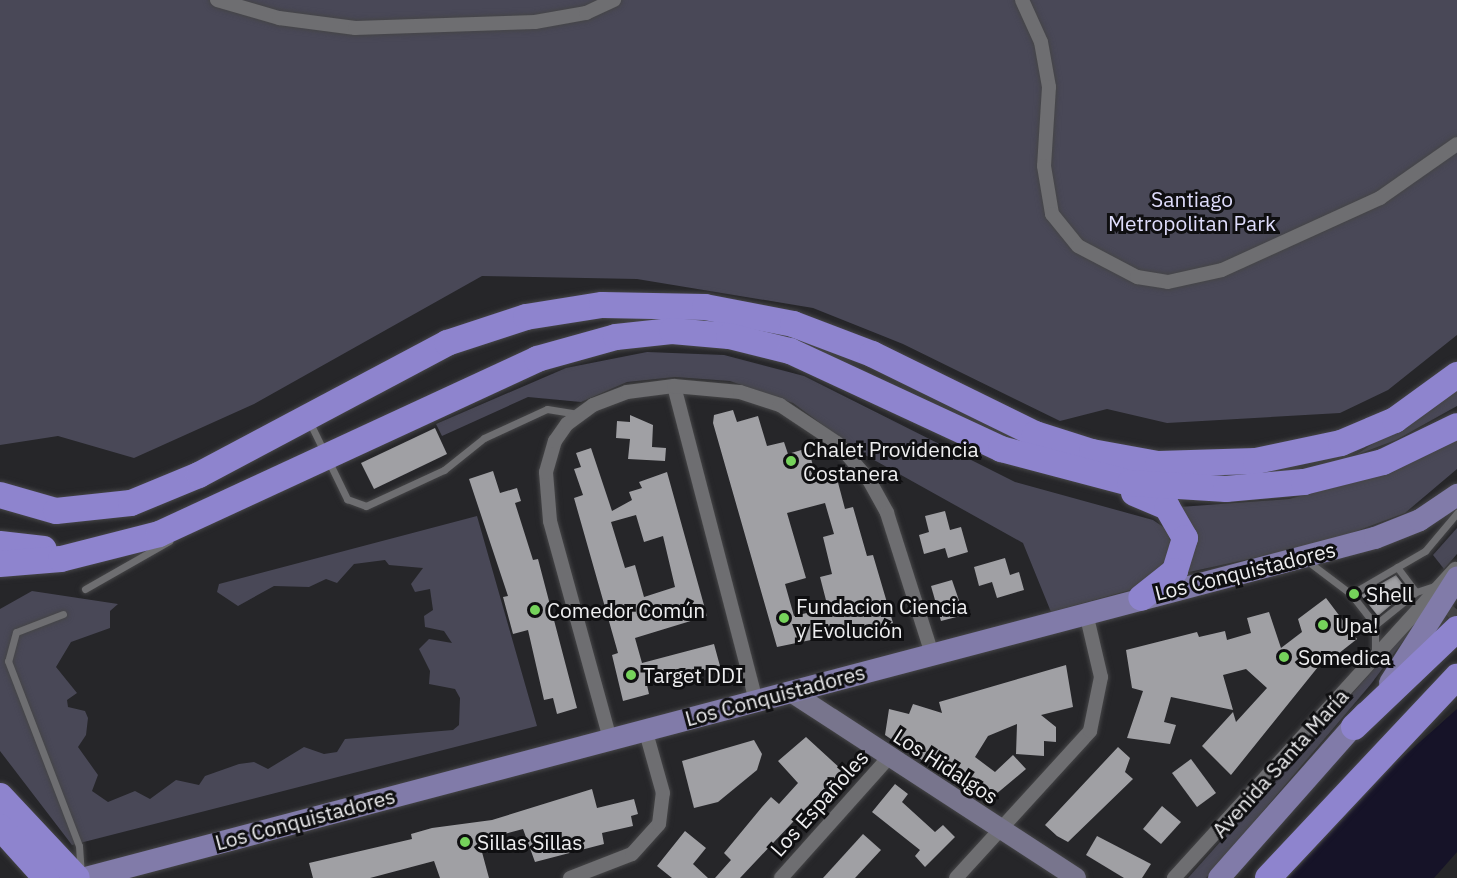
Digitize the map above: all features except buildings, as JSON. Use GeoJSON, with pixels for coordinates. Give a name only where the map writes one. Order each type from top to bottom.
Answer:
{"type":"FeatureCollection","features":[{"type":"Feature","properties":{"kind":"highway"},"geometry":{"type":"LineString","coordinates":[[0,495],[56,511],[131,503],[199,475],[424,354],[490,326],[559,310],[631,304],[705,307],[804,327],[872,354],[1035,434],[1092,452],[1158,464],[1247,462],[1341,443],[1395,420],[1457,375]]}},
{"type":"Feature","properties":{"kind":"highway"},"geometry":{"type":"LineString","coordinates":[[0,564],[108,548],[191,519],[537,359],[616,337],[672,331],[729,336],[790,351],[961,433],[1059,469],[1154,499],[1179,520],[1185,538],[1179,564],[1141,598]]}},
{"type":"Feature","properties":{"kind":"highway"},"geometry":{"type":"LineString","coordinates":[[1059,469],[1181,488],[1272,486],[1372,466],[1457,426]]}},
{"type":"Feature","properties":{"kind":"highway"},"geometry":{"type":"LineString","coordinates":[[0,544],[59,550],[108,548]]}},
{"type":"Feature","properties":{"kind":"highway"},"geometry":{"type":"LineString","coordinates":[[1353,727],[1457,629]]}},
{"type":"Feature","properties":{"kind":"highway"},"geometry":{"type":"LineString","coordinates":[[1268,878],[1457,677]]}},
{"type":"Feature","properties":{"kind":"highway"},"geometry":{"type":"LineString","coordinates":[[0,796],[78,878]]}},
{"type":"Feature","properties":{"kind":"highway"},"geometry":{"type":"LineString","coordinates":[[0,827],[46,878]]}},
{"type":"Feature","properties":{"kind":"main road","name":"Los Conquistadores"},"geometry":{"type":"LineString","coordinates":[[86,878],[1302,557],[1402,529],[1457,495]]}},
{"type":"Feature","properties":{"kind":"main road","name":"Avenida Santa María"},"geometry":{"type":"LineString","coordinates":[[1219,876],[1353,727],[1410,655],[1457,578]]}},
{"type":"Feature","properties":{"kind":"street"},"geometry":{"type":"LineString","coordinates":[[218,0],[279,18],[355,28],[535,22],[586,13],[614,0]]}},
{"type":"Feature","properties":{"kind":"street"},"geometry":{"type":"LineString","coordinates":[[1022,0],[1041,42],[1049,87],[1044,166],[1052,214],[1078,246],[1137,277],[1168,282],[1222,270],[1380,198],[1457,144]]}},
{"type":"Feature","properties":{"kind":"street"},"geometry":{"type":"LineString","coordinates":[[674,386],[756,700]]}},
{"type":"Feature","properties":{"kind":"street"},"geometry":{"type":"LineString","coordinates":[[610,738],[546,498],[550,452],[578,414],[609,397],[674,386],[761,398],[820,430],[851,457],[887,513],[932,654]]}},
{"type":"Feature","properties":{"kind":"street","name":"Avenida Santa María"},"geometry":{"type":"LineString","coordinates":[[1174,878],[1375,659],[1435,586],[1457,567]]}},
{"type":"Feature","properties":{"kind":"street"},"geometry":{"type":"LineString","coordinates":[[956,878],[1083,742],[1096,717],[1101,677],[1086,613]]}},
{"type":"Feature","properties":{"kind":"street","name":"Los Hidalgos"},"geometry":{"type":"LineString","coordinates":[[791,692],[1076,878]]}},
{"type":"Feature","properties":{"kind":"street"},"geometry":{"type":"LineString","coordinates":[[570,878],[632,854],[659,824],[663,793],[645,729]]}},
{"type":"Feature","properties":{"kind":"street","name":"Los Españoles"},"geometry":{"type":"LineString","coordinates":[[781,878],[889,757]]}},
{"type":"Feature","properties":{"kind":"lane"},"geometry":{"type":"LineString","coordinates":[[308,418],[347,499],[366,506],[444,470],[484,438],[547,409],[578,414]]}},
{"type":"Feature","properties":{"kind":"lane"},"geometry":{"type":"LineString","coordinates":[[1351,594],[1425,551],[1457,513]]}},
{"type":"Feature","properties":{"kind":"lane"},"geometry":{"type":"LineString","coordinates":[[85,589],[146,558],[191,519]]}},
{"type":"Feature","properties":{"kind":"lane"},"geometry":{"type":"LineString","coordinates":[[1302,557],[1351,594],[1375,625],[1375,659]]}},
{"type":"Feature","properties":{"kind":"lane"},"geometry":{"type":"LineString","coordinates":[[1397,567],[1416,592]]}},
{"type":"Feature","properties":{"kind":"lane"},"geometry":{"type":"LineString","coordinates":[[1375,625],[1416,592],[1435,586]]}},
{"type":"Feature","properties":{"kind":"lane"},"geometry":{"type":"LineString","coordinates":[[63,614],[16,632],[8,661],[79,846],[78,878]]}},
{"type":"Feature","properties":{"kind":"green space","name":"Santiago Metropolitan Park"},"geometry":{"type":"Polygon","coordinates":[[[0,0],[1457,0],[1457,335],[1388,390],[1340,413],[1167,423],[1107,409],[1060,421],[903,344],[813,308],[637,279],[482,276],[254,404],[134,458],[58,436],[0,445],[0,0]]]}},
{"type":"Feature","properties":{"kind":"green space"},"geometry":{"type":"Polygon","coordinates":[[[647,352],[724,355],[804,376],[1015,482],[1153,520],[1166,529],[1171,543],[1167,562],[1141,587],[1051,612],[1023,543],[858,451],[793,403],[730,381],[675,377],[627,382],[581,402],[528,397],[442,436],[436,424],[566,368],[647,352]]]}},
{"type":"Feature","properties":{"kind":"green space"},"geometry":{"type":"Polygon","coordinates":[[[1457,386],[1457,406],[1396,440],[1356,455],[1457,386]]]}},
{"type":"Feature","properties":{"kind":"green space"},"geometry":{"type":"Polygon","coordinates":[[[1457,436],[1457,469],[1405,513],[1327,542],[1180,574],[1194,552],[1192,530],[1180,507],[1289,499],[1387,474],[1457,436]]]}},
{"type":"Feature","properties":{"kind":"green space"},"geometry":{"type":"Polygon","coordinates":[[[477,516],[537,726],[72,845],[0,751],[0,609],[32,591],[118,604],[110,611],[110,628],[71,642],[56,667],[77,693],[67,700],[68,707],[85,711],[88,718],[86,735],[78,747],[98,775],[92,791],[108,802],[135,791],[150,799],[176,780],[199,785],[205,776],[239,764],[254,762],[268,769],[304,747],[324,754],[337,752],[345,739],[453,730],[459,725],[460,698],[455,689],[429,684],[430,671],[419,649],[429,639],[452,643],[444,631],[425,627],[424,616],[433,610],[430,589],[415,592],[411,584],[423,568],[389,565],[385,560],[354,564],[337,583],[326,579],[309,587],[274,586],[238,606],[217,592],[219,584],[477,516]]]}},
{"type":"Feature","properties":{"kind":"green space"},"geometry":{"type":"Polygon","coordinates":[[[1457,528],[1457,554],[1444,569],[1433,555],[1457,528]]]}},
{"type":"Feature","properties":{"kind":"green space"},"geometry":{"type":"Polygon","coordinates":[[[1423,614],[1371,684],[1206,878],[1188,878],[1423,614]]]}},
{"type":"Feature","properties":{"kind":"shaded area"},"geometry":{"type":"Polygon","coordinates":[[[1457,709],[1457,852],[1434,878],[1288,878],[1393,766],[1457,709]]]}},
{"type":"Feature","properties":{"kind":"tunnel"},"geometry":{"type":"LineString","coordinates":[[1425,648],[1457,609]]}},
{"type":"Feature","properties":{"kind":"place","name":"Chalet Providencia Costanera"},"geometry":{"type":"Point","coordinates":[791,461]}},
{"type":"Feature","properties":{"kind":"place","name":"Shell"},"geometry":{"type":"Point","coordinates":[1354,594]}},
{"type":"Feature","properties":{"kind":"place","name":"Comedor Común"},"geometry":{"type":"Point","coordinates":[535,610]}},
{"type":"Feature","properties":{"kind":"place","name":"Fundacion Ciencia y Evolución"},"geometry":{"type":"Point","coordinates":[784,618]}},
{"type":"Feature","properties":{"kind":"place","name":"Upa!"},"geometry":{"type":"Point","coordinates":[1323,625]}},
{"type":"Feature","properties":{"kind":"place","name":"Somedica"},"geometry":{"type":"Point","coordinates":[1284,657]}},
{"type":"Feature","properties":{"kind":"place","name":"Target DDI"},"geometry":{"type":"Point","coordinates":[631,675]}},
{"type":"Feature","properties":{"kind":"place","name":"Sillas Sillas"},"geometry":{"type":"Point","coordinates":[465,842]}}]}
